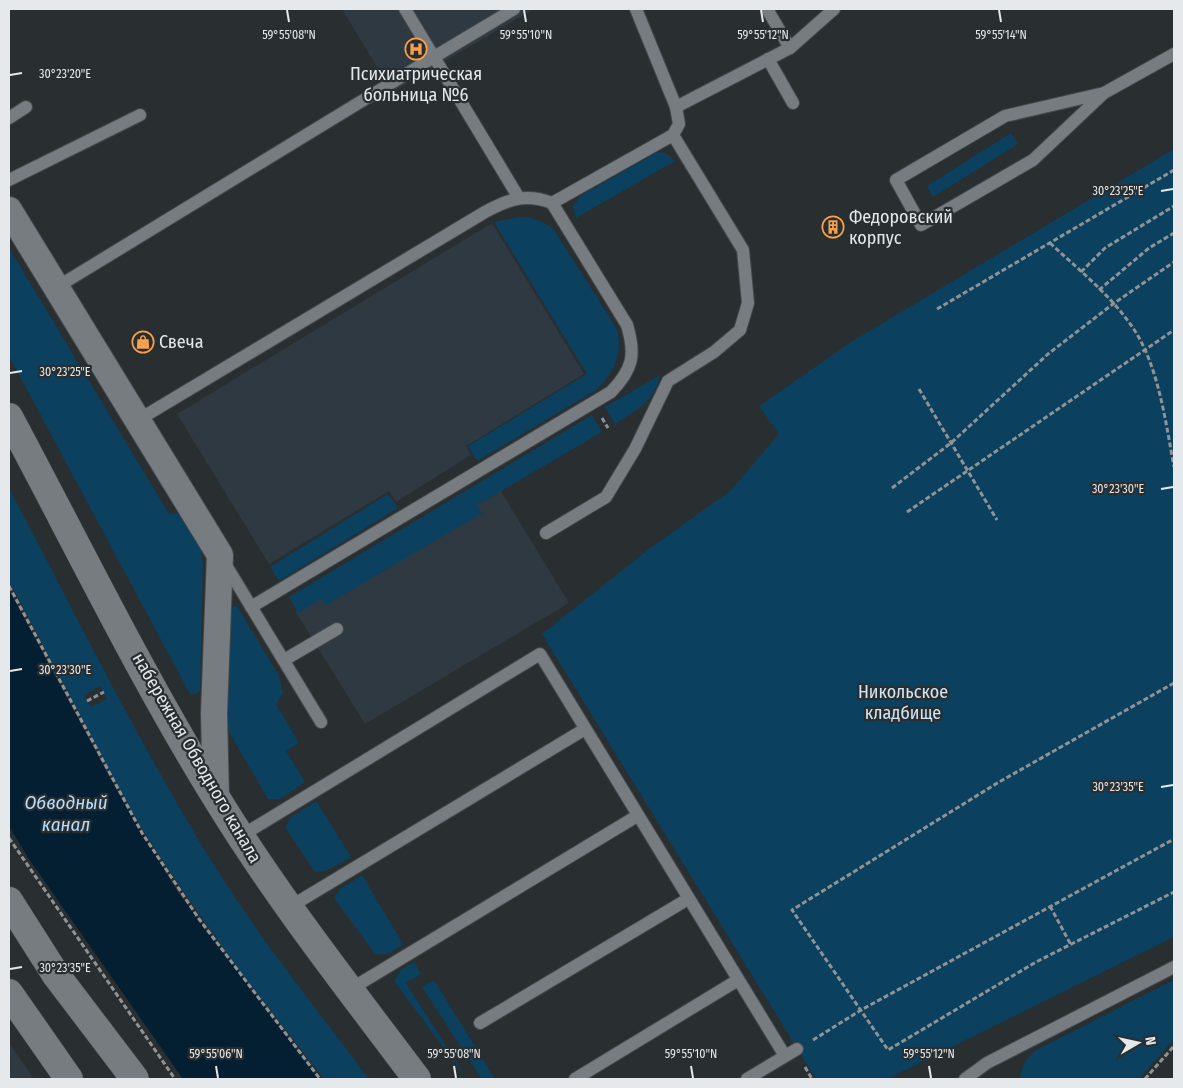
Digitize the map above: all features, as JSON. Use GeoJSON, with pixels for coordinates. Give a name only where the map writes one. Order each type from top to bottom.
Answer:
{"type":"FeatureCollection","features":[{"type":"Feature","properties":{"kind":"main road","name":"набережная Обводного канала"},"geometry":{"type":"LineString","coordinates":[[9,417],[167,713],[216,798],[288,908],[417,1079]]}},
{"type":"Feature","properties":{"kind":"main road"},"geometry":{"type":"LineString","coordinates":[[9,901],[56,975],[135,1079]]}},
{"type":"Feature","properties":{"kind":"main road"},"geometry":{"type":"LineString","coordinates":[[9,993],[69,1079]]}},
{"type":"Feature","properties":{"kind":"street"},"geometry":{"type":"LineString","coordinates":[[9,210],[220,555],[214,713],[216,798]]}},
{"type":"Feature","properties":{"kind":"lane"},"geometry":{"type":"LineString","coordinates":[[405,9],[519,198]]}},
{"type":"Feature","properties":{"kind":"lane"},"geometry":{"type":"LineString","coordinates":[[57,287],[514,9]]}},
{"type":"Feature","properties":{"kind":"lane"},"geometry":{"type":"LineString","coordinates":[[552,203],[673,135],[679,124],[676,107],[636,9]]}},
{"type":"Feature","properties":{"kind":"lane"},"geometry":{"type":"LineString","coordinates":[[767,9],[790,48]]}},
{"type":"Feature","properties":{"kind":"lane"},"geometry":{"type":"LineString","coordinates":[[676,107],[790,48],[834,9]]}},
{"type":"Feature","properties":{"kind":"lane"},"geometry":{"type":"LineString","coordinates":[[1104,93],[1005,116],[896,180],[921,225],[1033,160],[1104,93],[1174,54]]}},
{"type":"Feature","properties":{"kind":"lane"},"geometry":{"type":"LineString","coordinates":[[768,59],[793,103]]}},
{"type":"Feature","properties":{"kind":"lane"},"geometry":{"type":"LineString","coordinates":[[9,118],[26,107]]}},
{"type":"Feature","properties":{"kind":"lane"},"geometry":{"type":"LineString","coordinates":[[9,180],[140,115]]}},
{"type":"Feature","properties":{"kind":"lane"},"geometry":{"type":"LineString","coordinates":[[546,533],[606,497],[635,449],[668,382],[714,352],[740,330],[748,303],[744,250],[673,135]]}},
{"type":"Feature","properties":{"kind":"lane"},"geometry":{"type":"LineString","coordinates":[[138,420],[485,212],[503,202],[519,198],[537,197],[552,203],[627,325],[633,345],[631,363],[623,379],[611,392],[251,607]]}},
{"type":"Feature","properties":{"kind":"lane"},"geometry":{"type":"LineString","coordinates":[[220,555],[321,722]]}},
{"type":"Feature","properties":{"kind":"lane"},"geometry":{"type":"LineString","coordinates":[[284,660],[337,629]]}},
{"type":"Feature","properties":{"kind":"lane"},"geometry":{"type":"LineString","coordinates":[[241,836],[540,654],[785,1056]]}},
{"type":"Feature","properties":{"kind":"lane"},"geometry":{"type":"LineString","coordinates":[[288,908],[585,729]]}},
{"type":"Feature","properties":{"kind":"lane"},"geometry":{"type":"LineString","coordinates":[[349,990],[637,816]]}},
{"type":"Feature","properties":{"kind":"lane"},"geometry":{"type":"LineString","coordinates":[[480,1023],[688,899]]}},
{"type":"Feature","properties":{"kind":"lane"},"geometry":{"type":"LineString","coordinates":[[965,1079],[987,1062],[1174,967]]}},
{"type":"Feature","properties":{"kind":"lane"},"geometry":{"type":"LineString","coordinates":[[575,1079],[738,980]]}},
{"type":"Feature","properties":{"kind":"lane"},"geometry":{"type":"LineString","coordinates":[[747,1079],[797,1049]]}},
{"type":"Feature","properties":{"kind":"path"},"geometry":{"type":"LineString","coordinates":[[937,309],[1174,170]]}},
{"type":"Feature","properties":{"kind":"path"},"geometry":{"type":"LineString","coordinates":[[1081,272],[1105,248],[1174,206]]}},
{"type":"Feature","properties":{"kind":"path"},"geometry":{"type":"LineString","coordinates":[[1099,290],[1149,248],[1174,233]]}},
{"type":"Feature","properties":{"kind":"path"},"geometry":{"type":"LineString","coordinates":[[1050,243],[1114,304],[1135,332],[1144,351],[1161,399],[1174,467]]}},
{"type":"Feature","properties":{"kind":"path"},"geometry":{"type":"LineString","coordinates":[[892,488],[951,443],[1048,354],[1174,262]]}},
{"type":"Feature","properties":{"kind":"path"},"geometry":{"type":"LineString","coordinates":[[907,512],[967,469],[1174,330]]}},
{"type":"Feature","properties":{"kind":"path"},"geometry":{"type":"LineString","coordinates":[[919,389],[997,520]]}},
{"type":"Feature","properties":{"kind":"path"},"geometry":{"type":"LineString","coordinates":[[9,586],[116,786],[170,878],[204,927],[320,1079]]}},
{"type":"Feature","properties":{"kind":"path"},"geometry":{"type":"LineString","coordinates":[[1174,683],[999,782],[792,910],[888,1050],[1036,962],[1174,892]]}},
{"type":"Feature","properties":{"kind":"path"},"geometry":{"type":"LineString","coordinates":[[87,701],[104,692]]}},
{"type":"Feature","properties":{"kind":"path"},"geometry":{"type":"LineString","coordinates":[[9,838],[175,1079]]}},
{"type":"Feature","properties":{"kind":"path"},"geometry":{"type":"LineString","coordinates":[[797,1049],[861,1010],[1174,839]]}},
{"type":"Feature","properties":{"kind":"path"},"geometry":{"type":"LineString","coordinates":[[1050,906],[1071,945]]}},
{"type":"Feature","properties":{"kind":"path"},"geometry":{"type":"LineString","coordinates":[[1145,1079],[1174,1046]]}},
{"type":"Feature","properties":{"kind":"path"},"geometry":{"type":"LineString","coordinates":[[808,1072],[812,1079]]}},
{"type":"Feature","properties":{"kind":"shaded area","name":"Психиатрическая больница №6"},"geometry":{"type":"Polygon","coordinates":[[[342,9],[534,9],[392,92],[342,9]]]}},
{"type":"Feature","properties":{"kind":"shaded area"},"geometry":{"type":"Polygon","coordinates":[[[492,223],[584,374],[466,446],[471,455],[396,502],[389,491],[269,564],[177,414],[492,223]]]}},
{"type":"Feature","properties":{"kind":"shaded area"},"geometry":{"type":"Polygon","coordinates":[[[499,488],[569,603],[365,724],[295,611],[499,488]]]}},
{"type":"Feature","properties":{"kind":"shaded area"},"geometry":{"type":"Polygon","coordinates":[[[9,1043],[34,1079],[9,1079],[9,1043]]]}},
{"type":"Feature","properties":{"kind":"green space"},"geometry":{"type":"Polygon","coordinates":[[[1011,133],[1018,144],[933,197],[927,186],[1011,133]]]}},
{"type":"Feature","properties":{"kind":"green space","name":"Никольское кладбище"},"geometry":{"type":"Polygon","coordinates":[[[1174,149],[1174,937],[887,1079],[816,1079],[542,634],[649,549],[730,491],[779,434],[759,406],[851,342],[1174,149]]]}},
{"type":"Feature","properties":{"kind":"green space"},"geometry":{"type":"Polygon","coordinates":[[[662,152],[675,161],[576,218],[573,207],[580,196],[656,153],[662,152]]]}},
{"type":"Feature","properties":{"kind":"green space"},"geometry":{"type":"Polygon","coordinates":[[[519,217],[538,220],[554,230],[617,329],[619,338],[618,355],[608,377],[596,390],[477,461],[468,446],[587,374],[494,222],[519,217]]]}},
{"type":"Feature","properties":{"kind":"green space"},"geometry":{"type":"Polygon","coordinates":[[[9,248],[169,514],[180,513],[200,546],[203,563],[200,691],[196,694],[190,694],[9,356],[9,248]]]}},
{"type":"Feature","properties":{"kind":"green space"},"geometry":{"type":"Polygon","coordinates":[[[660,375],[654,392],[649,399],[615,424],[605,407],[660,375]]]}},
{"type":"Feature","properties":{"kind":"green space"},"geometry":{"type":"Polygon","coordinates":[[[592,415],[602,432],[477,505],[482,513],[326,605],[321,599],[298,613],[289,597],[592,415]]]}},
{"type":"Feature","properties":{"kind":"green space"},"geometry":{"type":"Polygon","coordinates":[[[9,488],[158,771],[212,862],[268,945],[369,1079],[324,1079],[236,966],[144,832],[9,581],[9,488]],[[100,686],[84,695],[91,707],[107,699],[100,686]]]}},
{"type":"Feature","properties":{"kind":"green space"},"geometry":{"type":"Polygon","coordinates":[[[388,494],[398,508],[279,581],[270,567],[388,494]]]}},
{"type":"Feature","properties":{"kind":"green space"},"geometry":{"type":"Polygon","coordinates":[[[237,606],[279,676],[283,693],[276,704],[299,743],[286,751],[305,782],[280,799],[268,799],[229,732],[227,720],[231,608],[237,606]]]}},
{"type":"Feature","properties":{"kind":"green space"},"geometry":{"type":"Polygon","coordinates":[[[316,801],[351,857],[328,870],[315,872],[285,827],[291,817],[316,801]]]}},
{"type":"Feature","properties":{"kind":"green space"},"geometry":{"type":"Polygon","coordinates":[[[362,875],[403,944],[388,954],[375,954],[334,898],[340,889],[362,875]]]}},
{"type":"Feature","properties":{"kind":"green space"},"geometry":{"type":"Polygon","coordinates":[[[414,962],[421,974],[406,983],[467,1079],[394,981],[401,970],[414,962]]]}},
{"type":"Feature","properties":{"kind":"green space"},"geometry":{"type":"Polygon","coordinates":[[[434,980],[495,1079],[482,1079],[422,987],[434,980]]]}},
{"type":"Feature","properties":{"kind":"green space"},"geometry":{"type":"Polygon","coordinates":[[[1174,980],[1174,1039],[1139,1079],[1019,1079],[1025,1061],[1036,1050],[1174,980]]]}},
{"type":"Feature","properties":{"kind":"water","name":"Обводный канал"},"geometry":{"type":"Polygon","coordinates":[[[9,590],[111,780],[177,891],[319,1079],[183,1079],[29,859],[9,826],[9,590]]]}},
{"type":"Feature","properties":{"kind":"place","name":"Психиатрическая больница №6"},"geometry":{"type":"Point","coordinates":[416,49]}},
{"type":"Feature","properties":{"kind":"place","name":"Федоровский корпус"},"geometry":{"type":"Point","coordinates":[833,227]}},
{"type":"Feature","properties":{"kind":"place","name":"Свеча"},"geometry":{"type":"Point","coordinates":[143,342]}}]}
